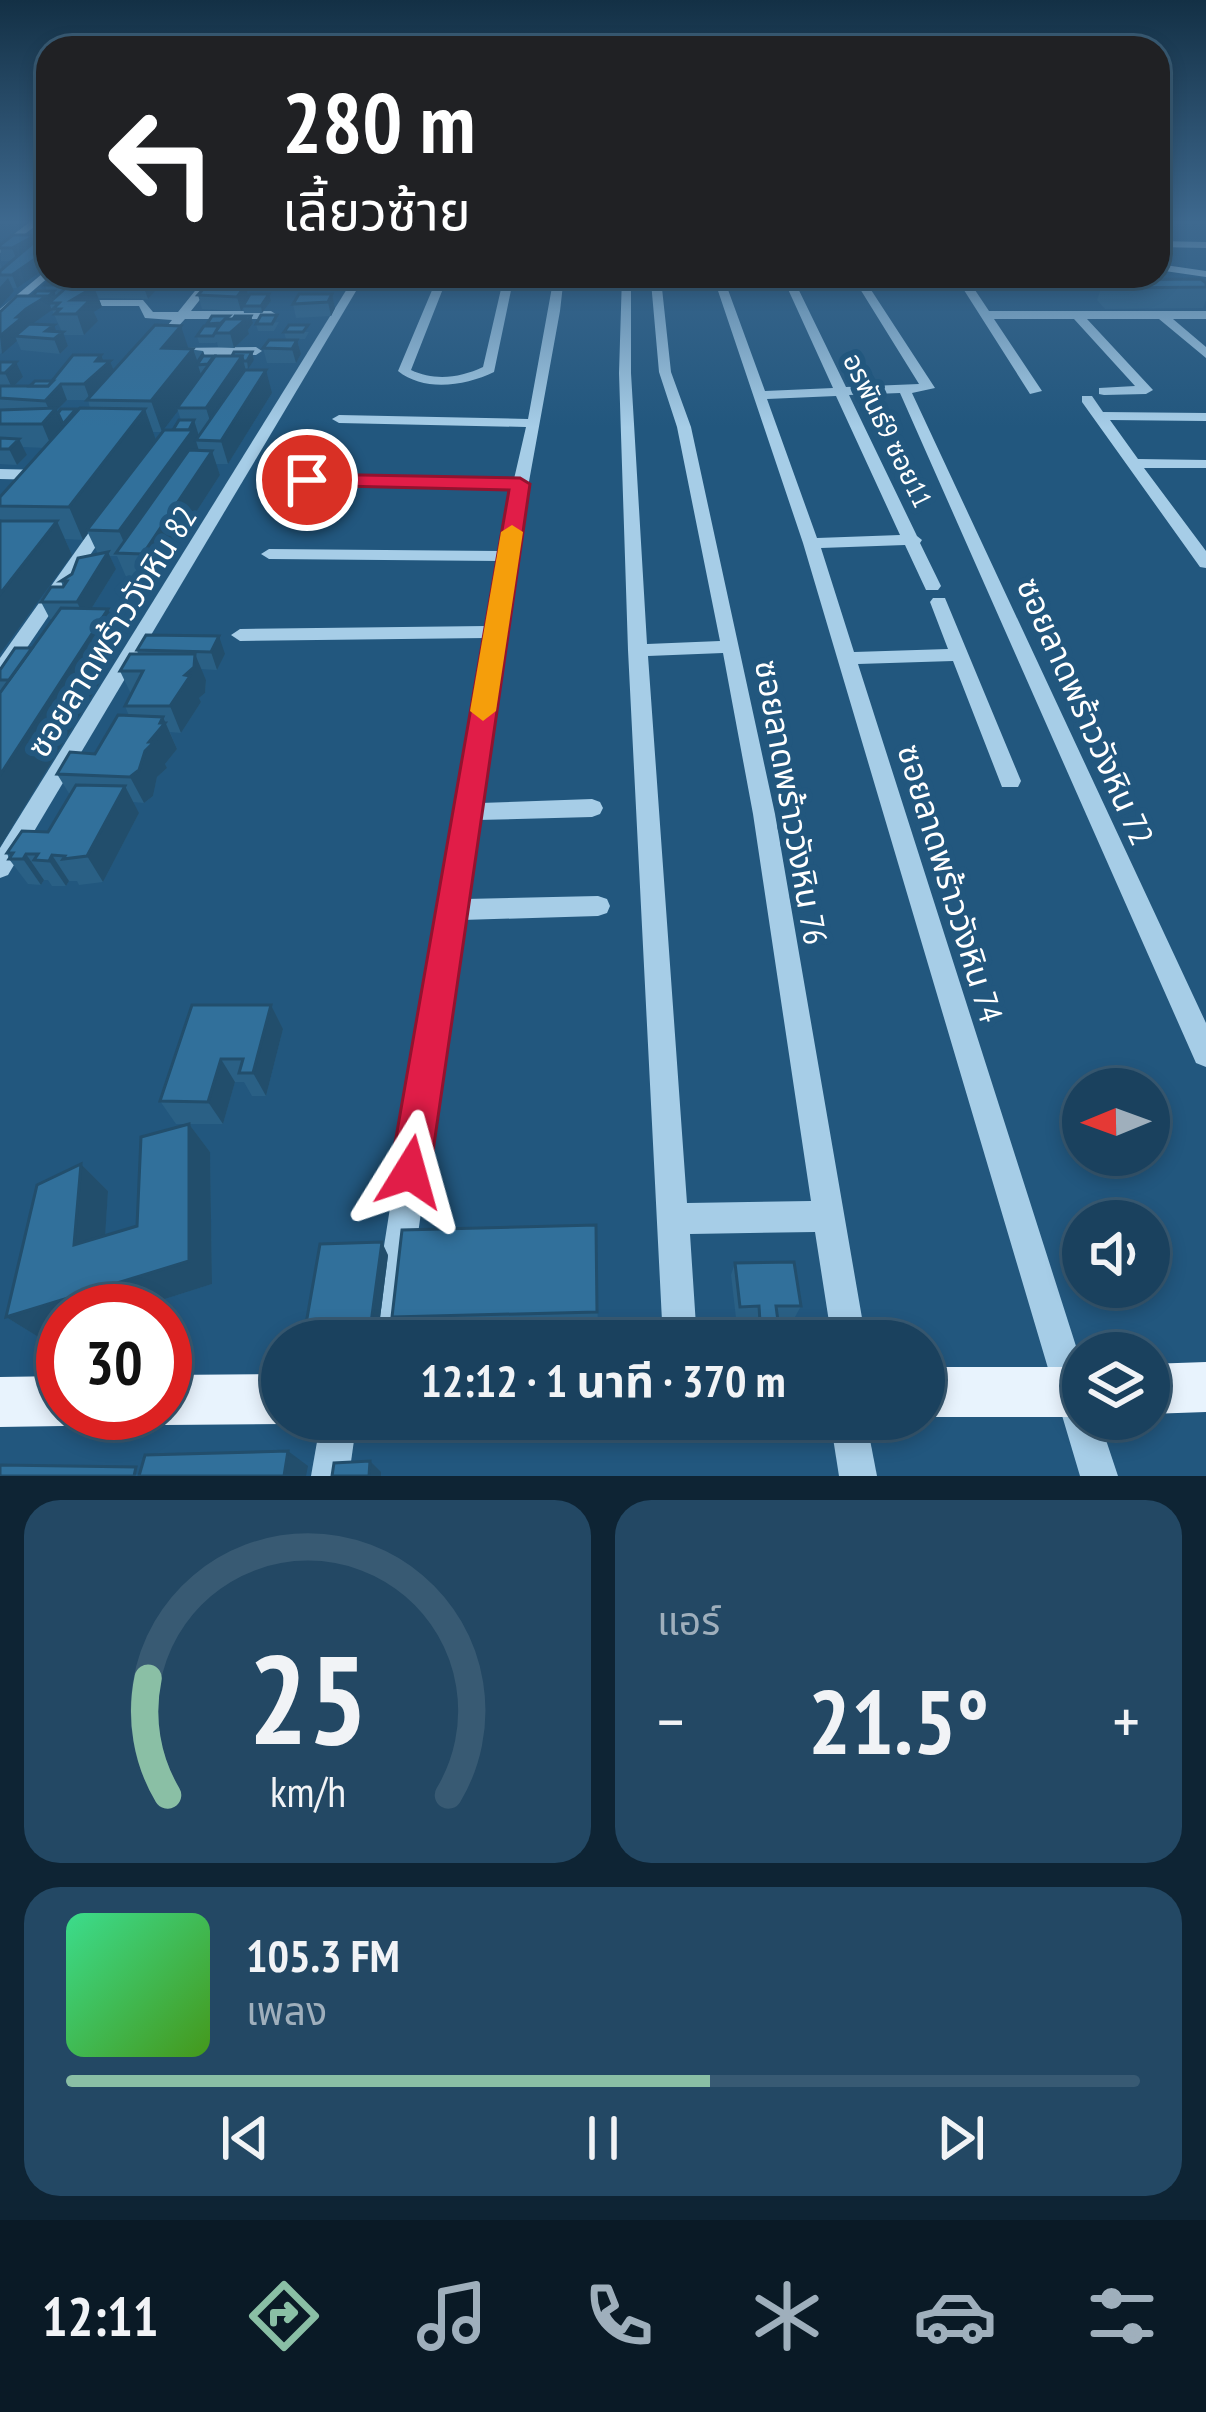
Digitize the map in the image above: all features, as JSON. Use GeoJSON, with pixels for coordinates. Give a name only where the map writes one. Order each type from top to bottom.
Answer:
{"type":"FeatureCollection","features":[{"type":"Feature","properties":{"kind":"main road"},"geometry":{"type":"LineString","coordinates":[[1170,1388],[1206,1387]]}},
{"type":"Feature","properties":{"kind":"main road"},"geometry":{"type":"LineString","coordinates":[[945,1392],[1062,1392]]}},
{"type":"Feature","properties":{"kind":"main road"},"geometry":{"type":"LineString","coordinates":[[192,1400],[261,1399]]}},
{"type":"Feature","properties":{"kind":"main road"},"geometry":{"type":"LineString","coordinates":[[0,1402],[36,1401]]}},
{"type":"Feature","properties":{"kind":"street"},"geometry":{"type":"LineString","coordinates":[[0,315],[29,289]]}},
{"type":"Feature","properties":{"kind":"street"},"geometry":{"type":"LineString","coordinates":[[203,289],[152,352],[256,351]]}},
{"type":"Feature","properties":{"kind":"street","name":"ซอยลาดพร้าววังหิน 82"},"geometry":{"type":"LineString","coordinates":[[0,868],[352,289]]}},
{"type":"Feature","properties":{"kind":"street"},"geometry":{"type":"LineString","coordinates":[[438,289],[405,366],[406,374],[421,379],[470,377],[489,369],[506,289]]}},
{"type":"Feature","properties":{"kind":"street"},"geometry":{"type":"LineString","coordinates":[[389,1320],[465,812],[558,289]]}},
{"type":"Feature","properties":{"kind":"street"},"geometry":{"type":"LineString","coordinates":[[625,289],[638,650],[679,1320]]}},
{"type":"Feature","properties":{"kind":"street","name":"ซอยลาดพร้าววังหิน 76"},"geometry":{"type":"LineString","coordinates":[[656,289],[665,372],[683,427],[764,814],[845,1320]]}},
{"type":"Feature","properties":{"kind":"street","name":"ซอยลาดพร้าววังหิน 74"},"geometry":{"type":"LineString","coordinates":[[722,289],[812,543],[1062,1338]]}},
{"type":"Feature","properties":{"kind":"street","name":"อรพันธ์9 ซอย11"},"geometry":{"type":"LineString","coordinates":[[793,289],[914,540],[1010,781]]}},
{"type":"Feature","properties":{"kind":"street","name":"ซอยลาดพร้าววังหิน 72"},"geometry":{"type":"LineString","coordinates":[[864,289],[917,391],[1206,1054]]}},
{"type":"Feature","properties":{"kind":"street"},"geometry":{"type":"LineString","coordinates":[[969,289],[1035,391]]}},
{"type":"Feature","properties":{"kind":"street"},"geometry":{"type":"LineString","coordinates":[[60,308],[88,301],[132,302],[143,303],[149,316],[271,315]]}},
{"type":"Feature","properties":{"kind":"street"},"geometry":{"type":"LineString","coordinates":[[986,315],[1206,315]]}},
{"type":"Feature","properties":{"kind":"street"},"geometry":{"type":"LineString","coordinates":[[1077,315],[1147,389],[1104,391]]}},
{"type":"Feature","properties":{"kind":"street"},"geometry":{"type":"LineString","coordinates":[[1162,315],[1206,354]]}},
{"type":"Feature","properties":{"kind":"street"},"geometry":{"type":"LineString","coordinates":[[625,373],[665,372]]}},
{"type":"Feature","properties":{"kind":"street"},"geometry":{"type":"LineString","coordinates":[[758,395],[917,391]]}},
{"type":"Feature","properties":{"kind":"street"},"geometry":{"type":"LineString","coordinates":[[1087,399],[1206,563]]}},
{"type":"Feature","properties":{"kind":"street"},"geometry":{"type":"LineString","coordinates":[[1100,416],[1206,417]]}},
{"type":"Feature","properties":{"kind":"street"},"geometry":{"type":"LineString","coordinates":[[339,419],[532,423]]}},
{"type":"Feature","properties":{"kind":"street"},"geometry":{"type":"LineString","coordinates":[[1133,464],[1206,464]]}},
{"type":"Feature","properties":{"kind":"street"},"geometry":{"type":"LineString","coordinates":[[0,474],[51,469],[30,493]]}},
{"type":"Feature","properties":{"kind":"street"},"geometry":{"type":"LineString","coordinates":[[307,480],[520,484]]}},
{"type":"Feature","properties":{"kind":"street"},"geometry":{"type":"LineString","coordinates":[[0,672],[113,510]]}},
{"type":"Feature","properties":{"kind":"street"},"geometry":{"type":"LineString","coordinates":[[812,543],[914,540]]}},
{"type":"Feature","properties":{"kind":"street"},"geometry":{"type":"LineString","coordinates":[[64,547],[86,547]]}},
{"type":"Feature","properties":{"kind":"street"},"geometry":{"type":"LineString","coordinates":[[268,554],[508,556]]}},
{"type":"Feature","properties":{"kind":"street"},"geometry":{"type":"LineString","coordinates":[[240,634],[497,632]]}},
{"type":"Feature","properties":{"kind":"street"},"geometry":{"type":"LineString","coordinates":[[638,650],[731,647]]}},
{"type":"Feature","properties":{"kind":"street"},"geometry":{"type":"LineString","coordinates":[[847,658],[960,655]]}},
{"type":"Feature","properties":{"kind":"street"},"geometry":{"type":"LineString","coordinates":[[465,812],[592,808]]}},
{"type":"Feature","properties":{"kind":"street"},"geometry":{"type":"LineString","coordinates":[[449,910],[598,906]]}},
{"type":"Feature","properties":{"kind":"street"},"geometry":{"type":"LineString","coordinates":[[672,1219],[828,1216]]}},
{"type":"Feature","properties":{"kind":"street"},"geometry":{"type":"LineString","coordinates":[[331,1476],[336,1440]]}},
{"type":"Feature","properties":{"kind":"street"},"geometry":{"type":"LineString","coordinates":[[852,1440],[858,1476]]}},
{"type":"Feature","properties":{"kind":"street","name":"ซอยลาดพร้าววังหิน 74"},"geometry":{"type":"LineString","coordinates":[[1090,1440],[1099,1476]]}},
{"type":"Feature","properties":{"kind":"building"},"geometry":{"type":"Polygon","coordinates":[[[65,289],[91,289],[72,300],[90,300],[76,314],[55,314],[59,303],[49,303],[65,289]]]}},
{"type":"Feature","properties":{"kind":"building"},"geometry":{"type":"Polygon","coordinates":[[[203,289],[243,289],[237,297],[198,295],[203,289]]]}},
{"type":"Feature","properties":{"kind":"building"},"geometry":{"type":"Polygon","coordinates":[[[37,291],[54,291],[48,297],[32,296],[37,291]]]}},
{"type":"Feature","properties":{"kind":"building"},"geometry":{"type":"Polygon","coordinates":[[[250,294],[269,294],[261,306],[243,306],[250,294]]]}},
{"type":"Feature","properties":{"kind":"building"},"geometry":{"type":"Polygon","coordinates":[[[299,294],[332,294],[328,302],[293,304],[299,294]]]}},
{"type":"Feature","properties":{"kind":"building"},"geometry":{"type":"Polygon","coordinates":[[[17,296],[47,296],[26,309],[0,336],[0,312],[17,296]]]}},
{"type":"Feature","properties":{"kind":"building"},"geometry":{"type":"Polygon","coordinates":[[[261,315],[277,315],[272,324],[256,324],[261,315]]]}},
{"type":"Feature","properties":{"kind":"building"},"geometry":{"type":"Polygon","coordinates":[[[212,316],[229,316],[221,323],[207,324],[212,316]]]}},
{"type":"Feature","properties":{"kind":"building"},"geometry":{"type":"Polygon","coordinates":[[[225,319],[246,319],[230,333],[214,333],[225,319]]]}},
{"type":"Feature","properties":{"kind":"building"},"geometry":{"type":"Polygon","coordinates":[[[29,324],[54,325],[46,331],[63,332],[54,339],[15,336],[29,324]]]}},
{"type":"Feature","properties":{"kind":"building"},"geometry":{"type":"Polygon","coordinates":[[[155,325],[181,326],[162,348],[193,349],[151,401],[87,400],[155,325]]]}},
{"type":"Feature","properties":{"kind":"building"},"geometry":{"type":"Polygon","coordinates":[[[289,325],[308,325],[303,332],[284,332],[289,325]]]}},
{"type":"Feature","properties":{"kind":"building"},"geometry":{"type":"Polygon","coordinates":[[[204,326],[219,326],[213,336],[197,336],[204,326]]]}},
{"type":"Feature","properties":{"kind":"building"},"geometry":{"type":"Polygon","coordinates":[[[269,340],[297,340],[292,349],[263,348],[269,340]]]}},
{"type":"Feature","properties":{"kind":"building"},"geometry":{"type":"Polygon","coordinates":[[[252,352],[243,361],[242,356],[232,356],[252,352]]]}},
{"type":"Feature","properties":{"kind":"building"},"geometry":{"type":"Polygon","coordinates":[[[73,355],[101,355],[96,361],[110,361],[84,384],[61,384],[45,401],[0,398],[0,386],[48,386],[73,355]]]}},
{"type":"Feature","properties":{"kind":"building"},"geometry":{"type":"Polygon","coordinates":[[[203,356],[214,356],[208,364],[197,365],[203,356]]]}},
{"type":"Feature","properties":{"kind":"building"},"geometry":{"type":"Polygon","coordinates":[[[215,356],[242,356],[206,408],[177,408],[215,356]]]}},
{"type":"Feature","properties":{"kind":"building"},"geometry":{"type":"Polygon","coordinates":[[[0,362],[16,362],[0,373],[0,362]]]}},
{"type":"Feature","properties":{"kind":"building"},"geometry":{"type":"Polygon","coordinates":[[[245,370],[266,370],[221,441],[196,440],[245,370]]]}},
{"type":"Feature","properties":{"kind":"building"},"geometry":{"type":"Polygon","coordinates":[[[56,408],[42,424],[0,424],[0,410],[56,408]]]}},
{"type":"Feature","properties":{"kind":"building"},"geometry":{"type":"Polygon","coordinates":[[[80,408],[145,409],[69,507],[0,506],[0,497],[80,408]]]}},
{"type":"Feature","properties":{"kind":"building"},"geometry":{"type":"Polygon","coordinates":[[[76,409],[63,424],[58,413],[76,409]]]}},
{"type":"Feature","properties":{"kind":"building"},"geometry":{"type":"Polygon","coordinates":[[[179,420],[194,420],[189,430],[173,430],[179,420]]]}},
{"type":"Feature","properties":{"kind":"building"},"geometry":{"type":"Polygon","coordinates":[[[164,430],[193,430],[119,531],[87,530],[164,430]]]}},
{"type":"Feature","properties":{"kind":"building"},"geometry":{"type":"Polygon","coordinates":[[[0,438],[19,439],[9,449],[0,449],[0,438]]]}},
{"type":"Feature","properties":{"kind":"building"},"geometry":{"type":"Polygon","coordinates":[[[189,450],[212,451],[143,554],[116,553],[189,450]]]}},
{"type":"Feature","properties":{"kind":"building"},"geometry":{"type":"Polygon","coordinates":[[[0,521],[57,521],[0,594],[0,521]]]}},
{"type":"Feature","properties":{"kind":"building"},"geometry":{"type":"Polygon","coordinates":[[[108,552],[77,602],[41,602],[51,587],[63,587],[67,581],[61,581],[72,574],[78,558],[108,552]]]}},
{"type":"Feature","properties":{"kind":"building"},"geometry":{"type":"Polygon","coordinates":[[[61,608],[108,609],[0,775],[0,693],[61,608]]]}},
{"type":"Feature","properties":{"kind":"building"},"geometry":{"type":"Polygon","coordinates":[[[146,635],[219,636],[211,652],[137,650],[146,635]]]}},
{"type":"Feature","properties":{"kind":"building"},"geometry":{"type":"Polygon","coordinates":[[[15,648],[32,648],[9,680],[0,680],[0,670],[15,648]]]}},
{"type":"Feature","properties":{"kind":"building"},"geometry":{"type":"Polygon","coordinates":[[[130,654],[195,654],[194,667],[185,675],[190,676],[170,706],[125,706],[143,671],[120,671],[130,654]]]}},
{"type":"Feature","properties":{"kind":"building"},"geometry":{"type":"Polygon","coordinates":[[[118,715],[163,717],[160,723],[165,723],[149,742],[154,742],[145,751],[139,770],[130,777],[57,774],[70,752],[95,754],[118,715]]]}},
{"type":"Feature","properties":{"kind":"building"},"geometry":{"type":"Polygon","coordinates":[[[76,785],[125,786],[87,856],[63,859],[65,856],[52,855],[49,861],[26,854],[23,859],[9,859],[13,853],[7,853],[22,831],[48,832],[76,785]]]}},
{"type":"Feature","properties":{"kind":"building"},"geometry":{"type":"Polygon","coordinates":[[[192,1005],[271,1005],[253,1073],[239,1073],[243,1059],[221,1059],[208,1102],[160,1101],[192,1005]]]}},
{"type":"Feature","properties":{"kind":"building"},"geometry":{"type":"Polygon","coordinates":[[[189,1124],[189,1261],[114,1284],[36,1284],[36,1308],[6,1317],[37,1185],[81,1164],[74,1245],[137,1226],[141,1137],[189,1124]]]}},
{"type":"Feature","properties":{"kind":"building"},"geometry":{"type":"Polygon","coordinates":[[[596,1225],[597,1312],[392,1317],[402,1230],[596,1225]]]}},
{"type":"Feature","properties":{"kind":"building"},"geometry":{"type":"Polygon","coordinates":[[[382,1242],[371,1320],[307,1320],[320,1244],[382,1242]]]}},
{"type":"Feature","properties":{"kind":"building"},"geometry":{"type":"Polygon","coordinates":[[[794,1262],[801,1306],[776,1306],[778,1320],[760,1320],[759,1306],[740,1307],[735,1263],[794,1262]]]}},
{"type":"Feature","properties":{"kind":"building"},"geometry":{"type":"Polygon","coordinates":[[[288,1451],[284,1476],[139,1476],[145,1455],[288,1451]]]}},
{"type":"Feature","properties":{"kind":"building"},"geometry":{"type":"Polygon","coordinates":[[[370,1461],[369,1476],[332,1476],[334,1463],[370,1461]]]}},
{"type":"Feature","properties":{"kind":"building"},"geometry":{"type":"Polygon","coordinates":[[[0,1465],[136,1467],[134,1476],[0,1476],[0,1465]]]}},
{"type":"Feature","properties":{"kind":"slow traffic"},"geometry":{"type":"LineString","coordinates":[[483,711],[512,532]]}},
{"type":"Feature","properties":{"kind":"route"},"geometry":{"type":"LineString","coordinates":[[307,480],[520,484],[410,1172]]}}]}
